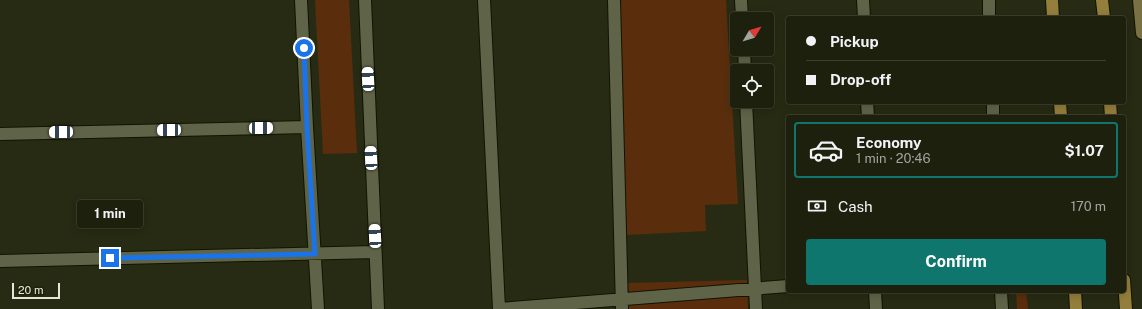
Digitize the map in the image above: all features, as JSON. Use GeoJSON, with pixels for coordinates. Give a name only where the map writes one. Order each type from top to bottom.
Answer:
{"type":"FeatureCollection","features":[{"type":"Feature","properties":{"kind":"main road"},"geometry":{"type":"LineString","coordinates":[[1052,0],[1054,16]]}},
{"type":"Feature","properties":{"kind":"main road"},"geometry":{"type":"LineString","coordinates":[[1102,0],[1104,16]]}},
{"type":"Feature","properties":{"kind":"main road"},"geometry":{"type":"LineString","coordinates":[[1060,104],[1061,115]]}},
{"type":"Feature","properties":{"kind":"main road"},"geometry":{"type":"LineString","coordinates":[[1110,104],[1111,115]]}},
{"type":"Feature","properties":{"kind":"main road"},"geometry":{"type":"LineString","coordinates":[[1075,293],[1076,309]]}},
{"type":"Feature","properties":{"kind":"main road"},"geometry":{"type":"LineString","coordinates":[[1125,293],[1126,309]]}},
{"type":"Feature","properties":{"kind":"street"},"geometry":{"type":"LineString","coordinates":[[301,0],[318,309]]}},
{"type":"Feature","properties":{"kind":"street"},"geometry":{"type":"LineString","coordinates":[[365,0],[378,309]]}},
{"type":"Feature","properties":{"kind":"street"},"geometry":{"type":"LineString","coordinates":[[484,0],[500,309],[622,304],[786,286]]}},
{"type":"Feature","properties":{"kind":"street"},"geometry":{"type":"LineString","coordinates":[[614,0],[622,304]]}},
{"type":"Feature","properties":{"kind":"street"},"geometry":{"type":"LineString","coordinates":[[741,0],[742,12]]}},
{"type":"Feature","properties":{"kind":"street"},"geometry":{"type":"LineString","coordinates":[[863,0],[864,16]]}},
{"type":"Feature","properties":{"kind":"street"},"geometry":{"type":"LineString","coordinates":[[989,0],[989,16]]}},
{"type":"Feature","properties":{"kind":"street"},"geometry":{"type":"LineString","coordinates":[[1139,0],[1142,31]]}},
{"type":"Feature","properties":{"kind":"street"},"geometry":{"type":"LineString","coordinates":[[867,104],[868,115]]}},
{"type":"Feature","properties":{"kind":"street"},"geometry":{"type":"LineString","coordinates":[[993,104],[993,115]]}},
{"type":"Feature","properties":{"kind":"street"},"geometry":{"type":"LineString","coordinates":[[746,108],[756,309]]}},
{"type":"Feature","properties":{"kind":"street"},"geometry":{"type":"LineString","coordinates":[[0,134],[307,127]]}},
{"type":"Feature","properties":{"kind":"street"},"geometry":{"type":"LineString","coordinates":[[0,261],[375,252]]}},
{"type":"Feature","properties":{"kind":"street"},"geometry":{"type":"LineString","coordinates":[[875,293],[876,309]]}},
{"type":"Feature","properties":{"kind":"street"},"geometry":{"type":"LineString","coordinates":[[1001,293],[1002,309]]}},
{"type":"Feature","properties":{"kind":"shaded area"},"geometry":{"type":"Polygon","coordinates":[[[315,0],[349,0],[357,153],[323,154],[315,0]]]}},
{"type":"Feature","properties":{"kind":"shaded area"},"geometry":{"type":"Polygon","coordinates":[[[614,0],[726,0],[730,68],[730,108],[732,108],[738,204],[705,205],[706,231],[627,235],[614,0]]]}},
{"type":"Feature","properties":{"kind":"shaded area"},"geometry":{"type":"Polygon","coordinates":[[[747,280],[748,309],[628,309],[627,283],[747,280]]]}},
{"type":"Feature","properties":{"kind":"shaded area"},"geometry":{"type":"Polygon","coordinates":[[[1016,293],[1026,293],[1028,309],[1017,309],[1016,293]]]}},
{"type":"Feature","properties":{"kind":"route"},"geometry":{"type":"LineString","coordinates":[[110,258],[315,254],[307,127],[304,48]]}}]}
